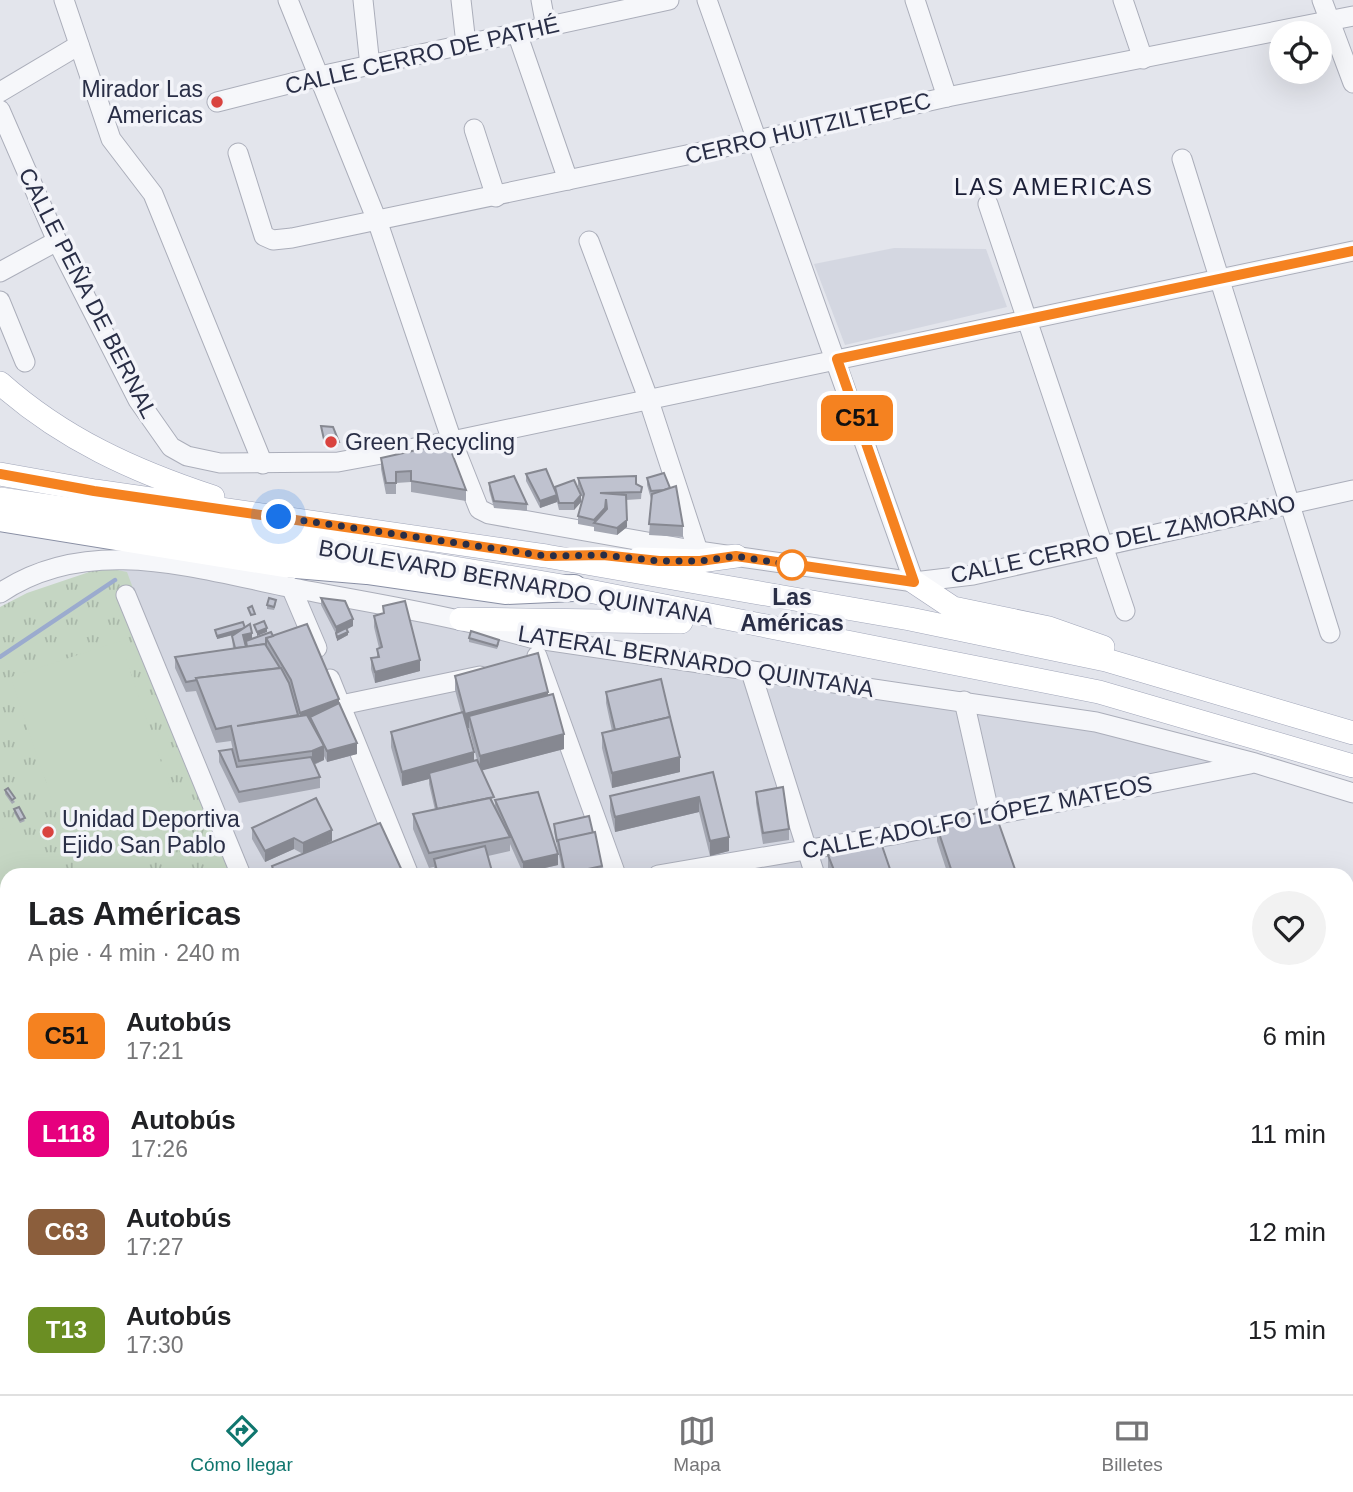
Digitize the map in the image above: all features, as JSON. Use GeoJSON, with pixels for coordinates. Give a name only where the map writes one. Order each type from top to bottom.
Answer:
{"type":"FeatureCollection","features":[{"type":"Feature","properties":{"kind":"highway"},"geometry":{"type":"LineString","coordinates":[[0,518],[288,576],[367,571],[505,591],[574,588]]}},
{"type":"Feature","properties":{"kind":"main road"},"geometry":{"type":"LineString","coordinates":[[0,383],[56,425],[111,459],[143,473],[218,498],[332,524]]}},
{"type":"Feature","properties":{"kind":"main road","name":"BOULEVARD BERNARDO QUINTANA"},"geometry":{"type":"LineString","coordinates":[[0,474],[94,491],[546,556],[910,619],[1107,660],[1353,733]]}},
{"type":"Feature","properties":{"kind":"main road","name":"BOULEVARD BERNARDO QUINTANA"},"geometry":{"type":"LineString","coordinates":[[0,499],[322,546],[574,588],[1099,692],[1349,766]]}},
{"type":"Feature","properties":{"kind":"main road"},"geometry":{"type":"LineString","coordinates":[[546,556],[603,555],[659,561],[700,561],[736,556]]}},
{"type":"Feature","properties":{"kind":"main road"},"geometry":{"type":"LineString","coordinates":[[914,582],[953,608],[1049,628],[1113,651],[1176,681]]}},
{"type":"Feature","properties":{"kind":"main road"},"geometry":{"type":"LineString","coordinates":[[461,619],[737,622]]}},
{"type":"Feature","properties":{"kind":"street"},"geometry":{"type":"LineString","coordinates":[[64,0],[111,139],[153,194],[263,464],[338,462],[452,441],[1353,251]]}},
{"type":"Feature","properties":{"kind":"street"},"geometry":{"type":"LineString","coordinates":[[288,0],[378,223],[452,441]]}},
{"type":"Feature","properties":{"kind":"street"},"geometry":{"type":"LineString","coordinates":[[363,0],[370,66]]}},
{"type":"Feature","properties":{"kind":"street"},"geometry":{"type":"LineString","coordinates":[[461,0],[466,44]]}},
{"type":"Feature","properties":{"kind":"street"},"geometry":{"type":"LineString","coordinates":[[541,0],[545,27]]}},
{"type":"Feature","properties":{"kind":"street","name":"CALLE CERRO DE PATHÉ"},"geometry":{"type":"LineString","coordinates":[[217,102],[320,76],[545,27],[603,8],[670,0]]}},
{"type":"Feature","properties":{"kind":"street"},"geometry":{"type":"LineString","coordinates":[[707,0],[837,359],[914,582]]}},
{"type":"Feature","properties":{"kind":"street"},"geometry":{"type":"LineString","coordinates":[[915,0],[947,97]]}},
{"type":"Feature","properties":{"kind":"street"},"geometry":{"type":"LineString","coordinates":[[1123,0],[1143,59]]}},
{"type":"Feature","properties":{"kind":"street"},"geometry":{"type":"LineString","coordinates":[[1322,0],[1331,21]]}},
{"type":"Feature","properties":{"kind":"street","name":"CERRO HUITZILTEPEC"},"geometry":{"type":"LineString","coordinates":[[1331,21],[1353,16]]}},
{"type":"Feature","properties":{"kind":"street"},"geometry":{"type":"LineString","coordinates":[[1332,24],[1353,83]]}},
{"type":"Feature","properties":{"kind":"street"},"geometry":{"type":"LineString","coordinates":[[517,33],[568,180]]}},
{"type":"Feature","properties":{"kind":"street","name":"CERRO HUITZILTEPEC"},"geometry":{"type":"LineString","coordinates":[[238,153],[264,236],[273,240],[292,238],[378,223],[947,97],[1269,34]]}},
{"type":"Feature","properties":{"kind":"street"},"geometry":{"type":"LineString","coordinates":[[0,92],[79,45]]}},
{"type":"Feature","properties":{"kind":"street","name":"CALLE PEÑA DE BERNAL"},"geometry":{"type":"LineString","coordinates":[[0,110],[57,241],[138,401],[161,437],[187,457],[220,463],[263,464]]}},
{"type":"Feature","properties":{"kind":"street"},"geometry":{"type":"LineString","coordinates":[[474,129],[496,197]]}},
{"type":"Feature","properties":{"kind":"street"},"geometry":{"type":"LineString","coordinates":[[1182,159],[1217,280],[1291,503],[1329,634]]}},
{"type":"Feature","properties":{"kind":"street"},"geometry":{"type":"LineString","coordinates":[[988,204],[1125,611]]}},
{"type":"Feature","properties":{"kind":"street"},"geometry":{"type":"LineString","coordinates":[[0,272],[57,241]]}},
{"type":"Feature","properties":{"kind":"street"},"geometry":{"type":"LineString","coordinates":[[589,241],[648,398],[698,551]]}},
{"type":"Feature","properties":{"kind":"street"},"geometry":{"type":"LineString","coordinates":[[0,301],[25,362]]}},
{"type":"Feature","properties":{"kind":"street","name":"CALLE CERRO DEL ZAMORANO"},"geometry":{"type":"LineString","coordinates":[[452,441],[479,509],[489,514],[698,551],[914,582],[973,575],[1353,490]]}},
{"type":"Feature","properties":{"kind":"street","name":"LATERAL BERNARDO QUINTANA"},"geometry":{"type":"LineString","coordinates":[[0,593],[21,579],[59,566],[117,559],[288,576],[531,638],[1096,722],[1255,763],[1353,793]]}},
{"type":"Feature","properties":{"kind":"street"},"geometry":{"type":"LineString","coordinates":[[288,576],[406,868]]}},
{"type":"Feature","properties":{"kind":"street"},"geometry":{"type":"LineString","coordinates":[[126,595],[238,868]]}},
{"type":"Feature","properties":{"kind":"street"},"geometry":{"type":"LineString","coordinates":[[531,638],[532,665],[613,868]]}},
{"type":"Feature","properties":{"kind":"street"},"geometry":{"type":"LineString","coordinates":[[751,671],[812,868]]}},
{"type":"Feature","properties":{"kind":"street"},"geometry":{"type":"LineString","coordinates":[[341,705],[499,672]]}},
{"type":"Feature","properties":{"kind":"street"},"geometry":{"type":"LineString","coordinates":[[964,701],[990,816]]}},
{"type":"Feature","properties":{"kind":"street","name":"CALLE ADOLFO LÓPEZ MATEOS"},"geometry":{"type":"LineString","coordinates":[[699,868],[990,816],[1255,763]]}},
{"type":"Feature","properties":{"kind":"shaded area"},"geometry":{"type":"Polygon","coordinates":[[[894,248],[986,249],[1007,307],[845,345],[814,264],[894,248]]]}},
{"type":"Feature","properties":{"kind":"shaded area"},"geometry":{"type":"Polygon","coordinates":[[[117,559],[964,701],[1255,763],[991,816],[1002,868],[238,868],[126,595],[117,559]]]}},
{"type":"Feature","properties":{"kind":"green space"},"geometry":{"type":"Polygon","coordinates":[[[104,567],[127,572],[236,868],[0,868],[0,607],[27,593],[104,567]]]}},
{"type":"Feature","properties":{"kind":"green space"},"geometry":{"type":"Polygon","coordinates":[[[120,641],[185,833],[124,853],[129,868],[75,868],[11,677],[120,641]]]}},
{"type":"Feature","properties":{"kind":"green space"},"geometry":{"type":"Polygon","coordinates":[[[0,826],[31,849],[47,868],[0,868],[0,826]]]}},
{"type":"Feature","properties":{"kind":"building","name":"Green Recycling"},"geometry":{"type":"Polygon","coordinates":[[[321,426],[333,427],[339,442],[325,444],[321,426]]]}},
{"type":"Feature","properties":{"kind":"building"},"geometry":{"type":"Polygon","coordinates":[[[448,443],[466,490],[411,481],[411,471],[396,472],[396,483],[386,483],[381,458],[448,443]]]}},
{"type":"Feature","properties":{"kind":"building"},"geometry":{"type":"Polygon","coordinates":[[[546,469],[557,495],[540,501],[526,474],[546,469]]]}},
{"type":"Feature","properties":{"kind":"building"},"geometry":{"type":"Polygon","coordinates":[[[664,473],[670,488],[651,491],[647,478],[664,473]]]}},
{"type":"Feature","properties":{"kind":"building"},"geometry":{"type":"Polygon","coordinates":[[[514,476],[527,504],[494,501],[489,483],[514,476]]]}},
{"type":"Feature","properties":{"kind":"building"},"geometry":{"type":"Polygon","coordinates":[[[636,476],[636,484],[642,487],[641,492],[600,493],[626,495],[627,520],[617,528],[594,523],[607,509],[606,499],[605,508],[594,520],[578,516],[584,494],[578,478],[636,476]]]}},
{"type":"Feature","properties":{"kind":"building"},"geometry":{"type":"Polygon","coordinates":[[[574,480],[581,495],[574,503],[559,503],[555,487],[574,480]]]}},
{"type":"Feature","properties":{"kind":"building"},"geometry":{"type":"Polygon","coordinates":[[[676,486],[683,526],[649,524],[652,494],[676,486]]]}},
{"type":"Feature","properties":{"kind":"building"},"geometry":{"type":"Polygon","coordinates":[[[269,598],[276,600],[274,607],[267,605],[269,598]]]}},
{"type":"Feature","properties":{"kind":"building"},"geometry":{"type":"Polygon","coordinates":[[[321,598],[345,601],[353,619],[336,627],[321,598]]]}},
{"type":"Feature","properties":{"kind":"building"},"geometry":{"type":"Polygon","coordinates":[[[405,601],[420,660],[375,672],[371,658],[379,657],[377,649],[382,647],[374,616],[384,613],[383,606],[405,601]]]}},
{"type":"Feature","properties":{"kind":"building"},"geometry":{"type":"Polygon","coordinates":[[[252,606],[255,614],[251,615],[248,608],[252,606]]]}},
{"type":"Feature","properties":{"kind":"building"},"geometry":{"type":"Polygon","coordinates":[[[264,621],[267,628],[257,632],[254,625],[264,621]]]}},
{"type":"Feature","properties":{"kind":"building"},"geometry":{"type":"Polygon","coordinates":[[[243,622],[245,628],[217,636],[215,630],[243,622]]]}},
{"type":"Feature","properties":{"kind":"building"},"geometry":{"type":"Polygon","coordinates":[[[250,624],[252,633],[243,635],[246,647],[235,648],[232,636],[250,624]]]}},
{"type":"Feature","properties":{"kind":"building"},"geometry":{"type":"Polygon","coordinates":[[[307,624],[339,699],[300,713],[291,680],[266,638],[307,624]]]}},
{"type":"Feature","properties":{"kind":"building"},"geometry":{"type":"Polygon","coordinates":[[[346,628],[348,632],[337,637],[336,633],[346,628]]]}},
{"type":"Feature","properties":{"kind":"building"},"geometry":{"type":"Polygon","coordinates":[[[471,631],[499,640],[497,646],[469,638],[471,631]]]}},
{"type":"Feature","properties":{"kind":"building"},"geometry":{"type":"Polygon","coordinates":[[[271,632],[273,636],[266,638],[266,646],[247,647],[246,641],[271,632]]]}},
{"type":"Feature","properties":{"kind":"building"},"geometry":{"type":"Polygon","coordinates":[[[265,644],[280,668],[196,678],[197,680],[186,682],[175,657],[265,644]]]}},
{"type":"Feature","properties":{"kind":"building"},"geometry":{"type":"Polygon","coordinates":[[[538,653],[548,692],[465,714],[455,676],[538,653]]]}},
{"type":"Feature","properties":{"kind":"building"},"geometry":{"type":"Polygon","coordinates":[[[281,668],[289,683],[298,715],[237,726],[307,715],[324,746],[312,751],[239,761],[231,726],[216,729],[196,678],[281,668]]]}},
{"type":"Feature","properties":{"kind":"building"},"geometry":{"type":"Polygon","coordinates":[[[661,679],[670,717],[615,730],[606,692],[661,679]]]}},
{"type":"Feature","properties":{"kind":"building"},"geometry":{"type":"Polygon","coordinates":[[[553,694],[564,734],[480,756],[469,716],[553,694]]]}},
{"type":"Feature","properties":{"kind":"building"},"geometry":{"type":"Polygon","coordinates":[[[339,703],[357,743],[327,751],[310,717],[339,703]]]}},
{"type":"Feature","properties":{"kind":"building"},"geometry":{"type":"Polygon","coordinates":[[[463,712],[474,752],[402,772],[391,732],[463,712]]]}},
{"type":"Feature","properties":{"kind":"building"},"geometry":{"type":"Polygon","coordinates":[[[670,717],[680,757],[612,773],[602,733],[670,717]]]}},
{"type":"Feature","properties":{"kind":"building"},"geometry":{"type":"Polygon","coordinates":[[[232,749],[237,767],[311,757],[320,777],[239,792],[219,751],[232,749]]]}},
{"type":"Feature","properties":{"kind":"building"},"geometry":{"type":"Polygon","coordinates":[[[477,760],[494,797],[437,809],[429,773],[477,760]]]}},
{"type":"Feature","properties":{"kind":"building"},"geometry":{"type":"Polygon","coordinates":[[[713,772],[729,837],[710,841],[699,797],[615,817],[610,796],[713,772]]]}},
{"type":"Feature","properties":{"kind":"building"},"geometry":{"type":"Polygon","coordinates":[[[783,787],[789,829],[763,833],[756,792],[783,787]]]}},
{"type":"Feature","properties":{"kind":"building"},"geometry":{"type":"Polygon","coordinates":[[[8,788],[15,798],[12,800],[5,790],[8,788]]]}},
{"type":"Feature","properties":{"kind":"building"},"geometry":{"type":"Polygon","coordinates":[[[538,792],[558,854],[523,862],[495,800],[538,792]]]}},
{"type":"Feature","properties":{"kind":"building"},"geometry":{"type":"Polygon","coordinates":[[[316,798],[332,830],[303,843],[294,838],[265,851],[252,828],[316,798]]]}},
{"type":"Feature","properties":{"kind":"building"},"geometry":{"type":"Polygon","coordinates":[[[490,798],[510,837],[429,853],[413,814],[490,798]]]}},
{"type":"Feature","properties":{"kind":"building"},"geometry":{"type":"Polygon","coordinates":[[[19,807],[25,818],[20,820],[14,809],[19,807]]]}},
{"type":"Feature","properties":{"kind":"building"},"geometry":{"type":"Polygon","coordinates":[[[993,807],[1015,868],[951,868],[937,827],[993,807]]]}},
{"type":"Feature","properties":{"kind":"building"},"geometry":{"type":"Polygon","coordinates":[[[589,816],[593,833],[557,841],[554,824],[589,816]]]}},
{"type":"Feature","properties":{"kind":"building"},"geometry":{"type":"Polygon","coordinates":[[[380,823],[401,868],[273,868],[272,866],[380,823]]]}},
{"type":"Feature","properties":{"kind":"building"},"geometry":{"type":"Polygon","coordinates":[[[595,832],[602,866],[564,868],[558,840],[595,832]]]}},
{"type":"Feature","properties":{"kind":"building"},"geometry":{"type":"Polygon","coordinates":[[[879,837],[890,868],[833,868],[828,855],[879,837]]]}},
{"type":"Feature","properties":{"kind":"building"},"geometry":{"type":"Polygon","coordinates":[[[485,846],[491,868],[436,868],[434,859],[485,846]]]}},
{"type":"Feature","properties":{"kind":"waterway"},"geometry":{"type":"LineString","coordinates":[[0,657],[115,580]]}},
{"type":"Feature","properties":{"kind":"bus line","name":"C51"},"geometry":{"type":"LineString","coordinates":[[0,474],[94,491],[546,556],[603,555],[659,561],[700,561],[736,556],[914,582],[837,359],[1353,251]]}},
{"type":"Feature","properties":{"kind":"place","name":"Mirador Las Americas"},"geometry":{"type":"Point","coordinates":[217,102]}},
{"type":"Feature","properties":{"kind":"place","name":"Green Recycling"},"geometry":{"type":"Point","coordinates":[331,442]}},
{"type":"Feature","properties":{"kind":"place","name":"Las Américas"},"geometry":{"type":"Point","coordinates":[792,565]}},
{"type":"Feature","properties":{"kind":"place","name":"Unidad Deportiva Ejido San Pablo"},"geometry":{"type":"Point","coordinates":[48,832]}},
{"type":"Feature","properties":{"kind":"district","name":"LAS AMERICAS"},"geometry":{"type":"Point","coordinates":[1054,187]}},
{"type":"Feature","properties":{"kind":"route"},"geometry":{"type":"LineString","coordinates":[[279,517],[546,556],[603,555],[659,561],[700,561],[736,556],[792,565]]}}]}
